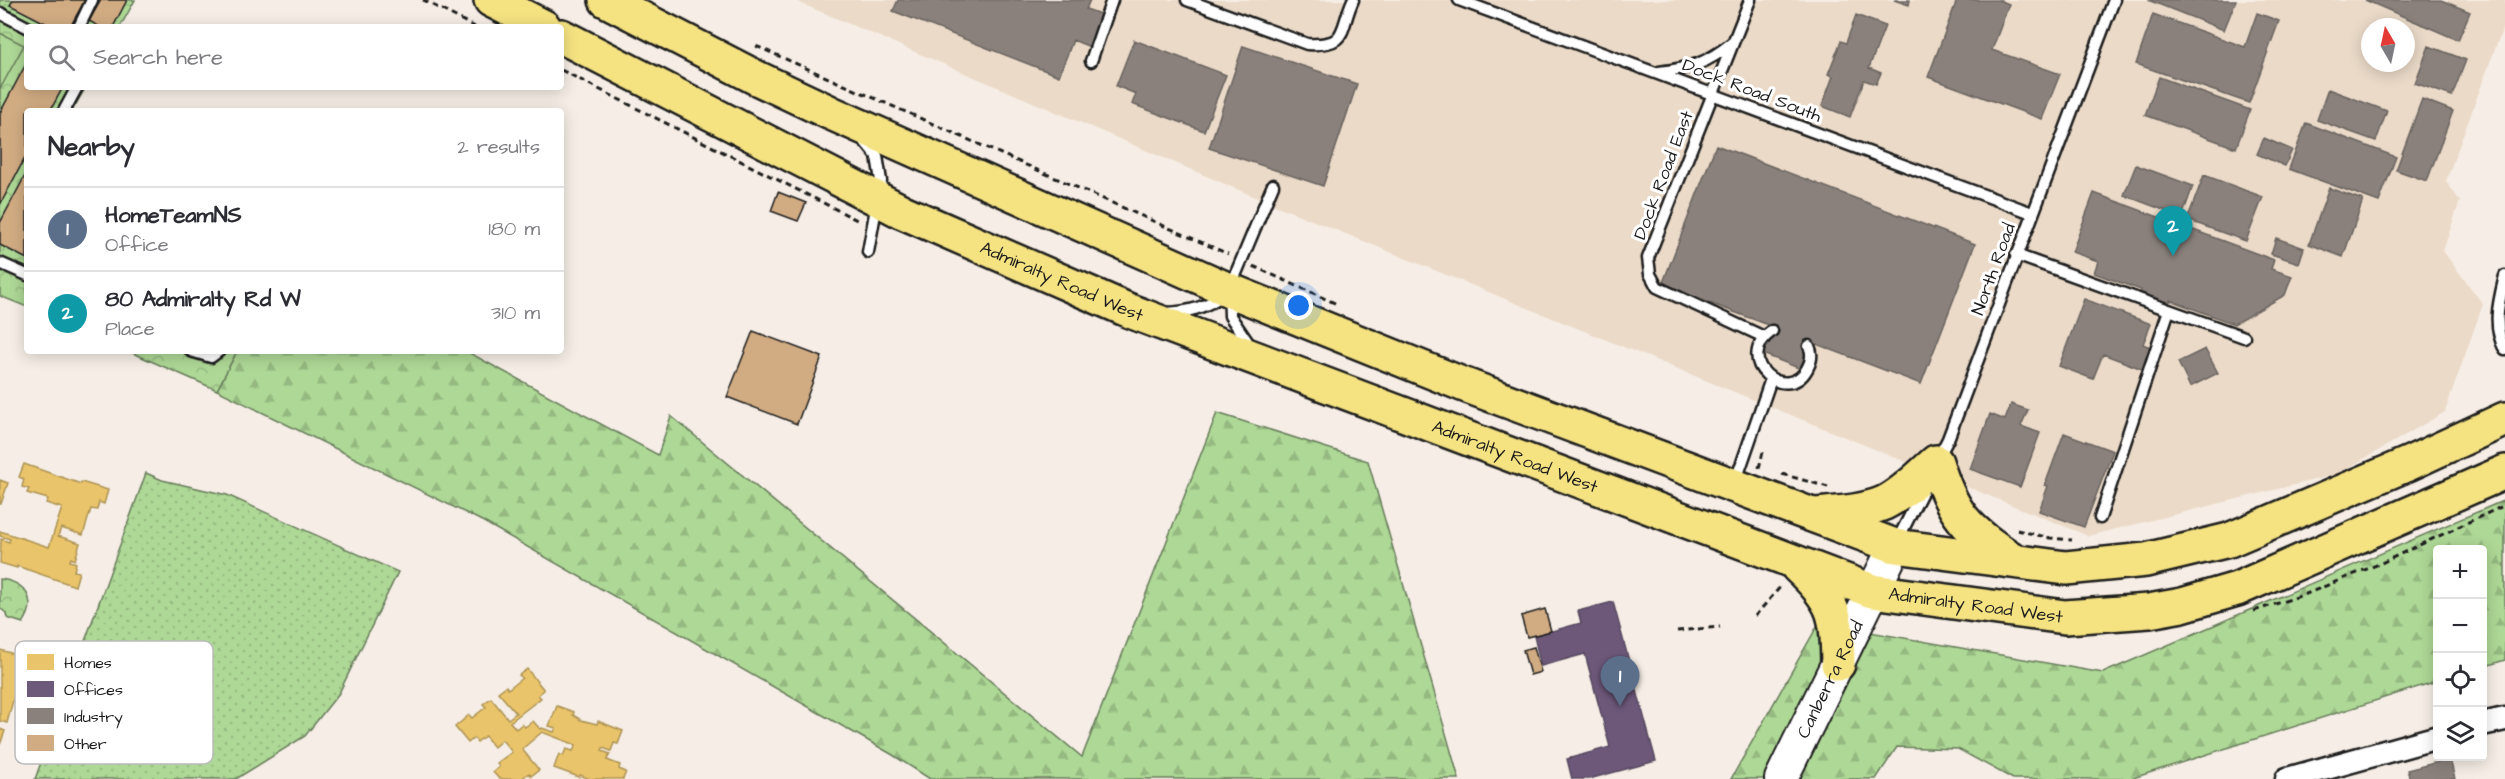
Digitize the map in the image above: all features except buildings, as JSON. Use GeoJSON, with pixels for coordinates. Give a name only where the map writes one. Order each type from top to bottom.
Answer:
{"type":"FeatureCollection","features":[{"type":"Feature","properties":{"kind":"main road"},"geometry":{"type":"LineString","coordinates":[[491,0],[525,23]]}},
{"type":"Feature","properties":{"kind":"main road"},"geometry":{"type":"LineString","coordinates":[[606,0],[757,78],[831,113],[1228,290],[1462,384],[1738,475],[1810,516],[1895,546],[2066,568],[2146,560],[2229,540],[2410,463],[2505,419]]}},
{"type":"Feature","properties":{"kind":"main road","name":"Admiralty Road West"},"geometry":{"type":"LineString","coordinates":[[564,38],[878,200],[1130,311],[1510,455],[1787,573],[1872,591],[2065,618],[2149,610],[2182,605],[2237,589],[2505,472]]}},
{"type":"Feature","properties":{"kind":"main road"},"geometry":{"type":"LineString","coordinates":[[1462,384],[1455,403],[1459,418],[1472,433],[1510,455]]}},
{"type":"Feature","properties":{"kind":"main road"},"geometry":{"type":"LineString","coordinates":[[1810,516],[1855,510],[1885,502],[1911,484],[1936,462],[1945,491],[1957,512],[1975,535],[2016,562]]}},
{"type":"Feature","properties":{"kind":"main road","name":"Canberra Road"},"geometry":{"type":"LineString","coordinates":[[1781,779],[1895,546]]}},
{"type":"Feature","properties":{"kind":"main road"},"geometry":{"type":"LineString","coordinates":[[1787,573],[1817,585],[1829,600],[1837,622],[1838,664]]}},
{"type":"Feature","properties":{"kind":"street"},"geometry":{"type":"LineString","coordinates":[[2487,723],[2505,718]]}},
{"type":"Feature","properties":{"kind":"street"},"geometry":{"type":"LineString","coordinates":[[2287,779],[2433,738]]}},
{"type":"Feature","properties":{"kind":"lane"},"geometry":{"type":"LineString","coordinates":[[80,24],[92,0]]}},
{"type":"Feature","properties":{"kind":"lane"},"geometry":{"type":"LineString","coordinates":[[1091,61],[1112,0]]}},
{"type":"Feature","properties":{"kind":"lane"},"geometry":{"type":"LineString","coordinates":[[1188,0],[1307,44],[1325,45],[1335,42],[1342,36],[1351,4]]}},
{"type":"Feature","properties":{"kind":"lane","name":"Dock Road South"},"geometry":{"type":"LineString","coordinates":[[1459,0],[2032,213]]}},
{"type":"Feature","properties":{"kind":"lane","name":"Dock Road East"},"geometry":{"type":"LineString","coordinates":[[1750,0],[1648,258],[1650,274],[1657,287],[1768,334],[1758,348],[1757,360],[1762,371],[1771,379]]}},
{"type":"Feature","properties":{"kind":"lane","name":"North Road"},"geometry":{"type":"LineString","coordinates":[[1895,546],[1948,439],[2114,0]]}},
{"type":"Feature","properties":{"kind":"lane"},"geometry":{"type":"LineString","coordinates":[[0,13],[24,25]]}},
{"type":"Feature","properties":{"kind":"lane"},"geometry":{"type":"LineString","coordinates":[[1656,72],[1693,67],[1715,57],[1733,42]]}},
{"type":"Feature","properties":{"kind":"lane"},"geometry":{"type":"LineString","coordinates":[[66,108],[75,90]]}},
{"type":"Feature","properties":{"kind":"lane"},"geometry":{"type":"LineString","coordinates":[[831,113],[861,136],[877,156],[881,181],[868,252]]}},
{"type":"Feature","properties":{"kind":"lane"},"geometry":{"type":"LineString","coordinates":[[1271,365],[1240,335],[1230,316],[1228,290],[1273,185]]}},
{"type":"Feature","properties":{"kind":"lane"},"geometry":{"type":"LineString","coordinates":[[2016,255],[2244,337]]}},
{"type":"Feature","properties":{"kind":"lane"},"geometry":{"type":"LineString","coordinates":[[0,263],[24,274]]}},
{"type":"Feature","properties":{"kind":"lane"},"geometry":{"type":"LineString","coordinates":[[2505,276],[2497,321],[2500,340],[2505,350]]}},
{"type":"Feature","properties":{"kind":"lane"},"geometry":{"type":"LineString","coordinates":[[1130,311],[1162,314],[1188,312],[1208,305],[1228,290]]}},
{"type":"Feature","properties":{"kind":"lane"},"geometry":{"type":"LineString","coordinates":[[2100,518],[2169,310]]}},
{"type":"Feature","properties":{"kind":"lane"},"geometry":{"type":"LineString","coordinates":[[1738,475],[1771,379],[1789,381],[1805,373],[1811,363],[1809,346]]}},
{"type":"Feature","properties":{"kind":"lane"},"geometry":{"type":"LineString","coordinates":[[201,354],[211,357],[215,354]]}},
{"type":"Feature","properties":{"kind":"path"},"geometry":{"type":"LineString","coordinates":[[423,0],[469,24]]}},
{"type":"Feature","properties":{"kind":"path"},"geometry":{"type":"LineString","coordinates":[[750,44],[1347,308]]}},
{"type":"Feature","properties":{"kind":"path"},"geometry":{"type":"LineString","coordinates":[[1738,475],[1769,471]]}},
{"type":"Feature","properties":{"kind":"path"},"geometry":{"type":"LineString","coordinates":[[1780,474],[1834,489]]}},
{"type":"Feature","properties":{"kind":"path"},"geometry":{"type":"LineString","coordinates":[[2007,528],[2050,538],[2079,540]]}},
{"type":"Feature","properties":{"kind":"path"},"geometry":{"type":"LineString","coordinates":[[1755,616],[1787,573]]}},
{"type":"Feature","properties":{"kind":"path"},"geometry":{"type":"LineString","coordinates":[[1677,631],[1720,627]]}},
{"type":"Feature","properties":{"kind":"shaded area"},"geometry":{"type":"Polygon","coordinates":[[[793,0],[2505,0],[2505,22],[2446,181],[2460,201],[2443,251],[2483,304],[2445,412],[2338,474],[2088,536],[1267,202],[793,0]]]}},
{"type":"Feature","properties":{"kind":"green space"},"geometry":{"type":"Polygon","coordinates":[[[0,0],[135,0],[122,24],[24,24],[24,90],[84,90],[74,108],[24,108],[24,306],[0,296],[0,0]]]}},
{"type":"Feature","properties":{"kind":"green space"},"geometry":{"type":"Polygon","coordinates":[[[0,33],[24,45],[0,89],[0,33]]]}},
{"type":"Feature","properties":{"kind":"green space"},"geometry":{"type":"Polygon","coordinates":[[[135,354],[235,354],[217,390],[135,354]]]}},
{"type":"Feature","properties":{"kind":"green space"},"geometry":{"type":"Polygon","coordinates":[[[235,354],[472,354],[658,455],[671,416],[1082,757],[1217,413],[1368,461],[1459,779],[930,779],[893,755],[482,521],[217,390],[235,354]]]}},
{"type":"Feature","properties":{"kind":"green space"},"geometry":{"type":"Polygon","coordinates":[[[146,473],[162,480],[227,495],[398,572],[339,693],[305,736],[236,779],[35,779],[40,764],[213,764],[213,641],[85,641],[146,473]]]}},
{"type":"Feature","properties":{"kind":"green space"},"geometry":{"type":"Polygon","coordinates":[[[2505,500],[2505,660],[2487,666],[2487,545],[2433,545],[2433,682],[2130,779],[2013,779],[1958,749],[1897,747],[1876,779],[1731,779],[1819,623],[2103,673],[2505,500]]]}},
{"type":"Feature","properties":{"kind":"green space"},"geometry":{"type":"Polygon","coordinates":[[[0,579],[16,584],[27,594],[30,607],[23,623],[7,618],[6,613],[0,608],[0,579]]]}},
{"type":"Feature","properties":{"kind":"place","name":"80 Admiralty Rd W"},"geometry":{"type":"Point","coordinates":[2173,256]}},
{"type":"Feature","properties":{"kind":"place","name":"HomeTeamNS"},"geometry":{"type":"Point","coordinates":[1620,706]}}]}
